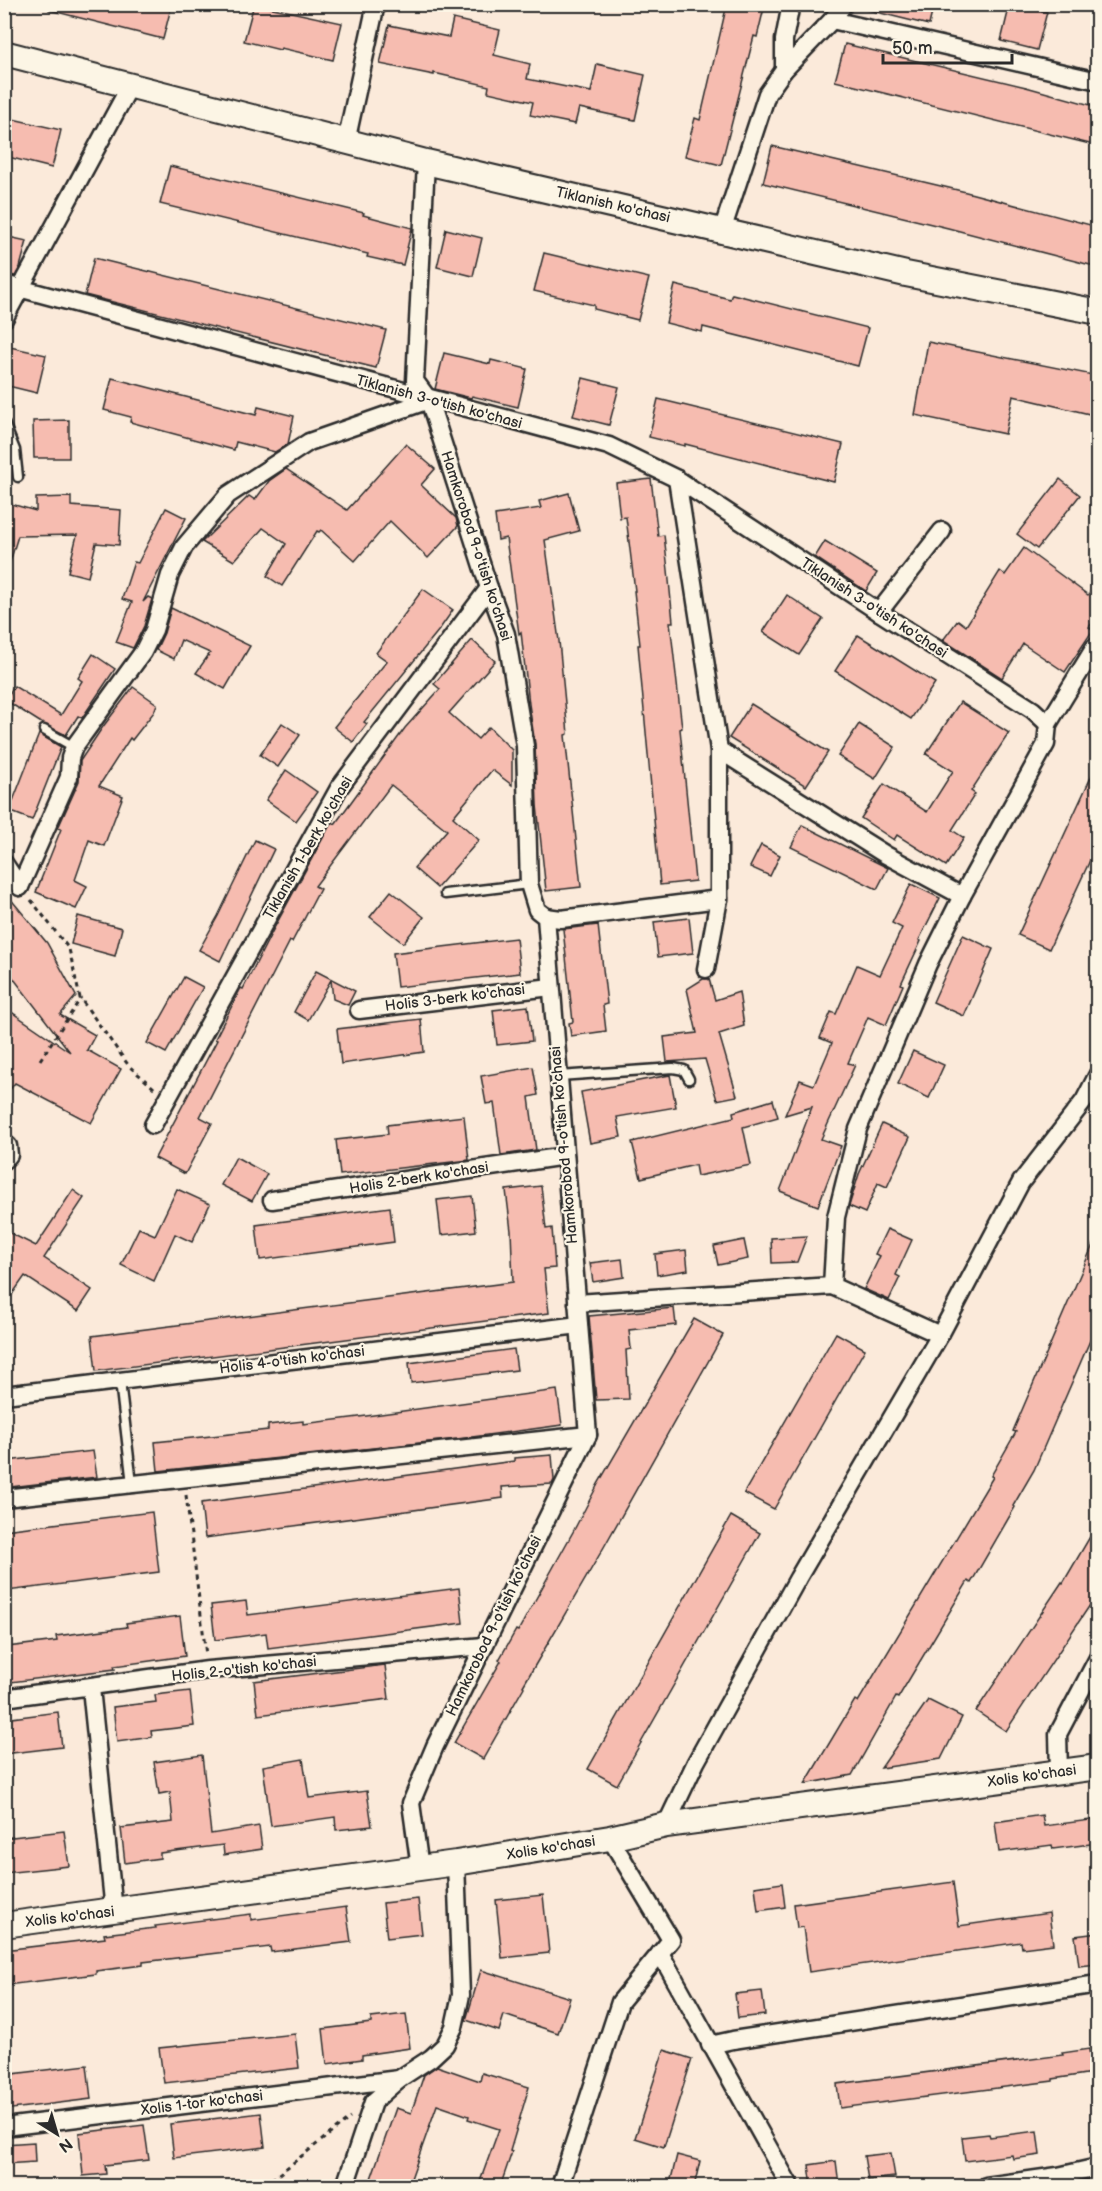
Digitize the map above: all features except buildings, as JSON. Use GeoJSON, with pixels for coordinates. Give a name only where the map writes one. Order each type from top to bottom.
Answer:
{"type":"FeatureCollection","features":[{"type":"Feature","properties":{"kind":"street"},"geometry":{"type":"LineString","coordinates":[[346,142],[376,4]]}},
{"type":"Feature","properties":{"kind":"street"},"geometry":{"type":"LineString","coordinates":[[784,70],[784,40],[791,4]]}},
{"type":"Feature","properties":{"kind":"street"},"geometry":{"type":"LineString","coordinates":[[722,231],[767,94],[784,70],[832,20],[844,4]]}},
{"type":"Feature","properties":{"kind":"street"},"geometry":{"type":"LineString","coordinates":[[832,20],[1098,81]]}},
{"type":"Feature","properties":{"kind":"street","name":"Tiklanish ko'chasi"},"geometry":{"type":"LineString","coordinates":[[4,53],[426,162],[906,274],[1098,312]]}},
{"type":"Feature","properties":{"kind":"street"},"geometry":{"type":"LineString","coordinates":[[4,319],[131,84]]}},
{"type":"Feature","properties":{"kind":"street","name":"Hamkorobod 9-o'tish ko'chasi"},"geometry":{"type":"LineString","coordinates":[[420,1868],[411,1803],[435,1746],[588,1436],[546,917],[537,910],[529,884],[525,746],[506,634],[429,400],[415,381],[426,162]]}},
{"type":"Feature","properties":{"kind":"street","name":"Tiklanish 3-o'tish ko'chasi"},"geometry":{"type":"LineString","coordinates":[[4,284],[429,400],[609,446],[677,478],[879,612],[1033,710],[1048,724]]}},
{"type":"Feature","properties":{"kind":"street"},"geometry":{"type":"LineString","coordinates":[[20,887],[69,777],[70,758],[74,747],[143,652],[154,630],[170,575],[184,547],[228,495],[309,442],[429,400]]}},
{"type":"Feature","properties":{"kind":"street"},"geometry":{"type":"LineString","coordinates":[[677,478],[719,750],[719,899],[706,969]]}},
{"type":"Feature","properties":{"kind":"street"},"geometry":{"type":"LineString","coordinates":[[879,612],[942,531]]}},
{"type":"Feature","properties":{"kind":"street","name":"Tiklanish 1-berk ko'chasi"},"geometry":{"type":"LineString","coordinates":[[153,1125],[339,788],[489,588]]}},
{"type":"Feature","properties":{"kind":"street"},"geometry":{"type":"LineString","coordinates":[[832,1286],[836,1217],[858,1129],[928,964],[962,896],[1046,744],[1048,724],[1095,647]]}},
{"type":"Feature","properties":{"kind":"street"},"geometry":{"type":"LineString","coordinates":[[719,750],[886,855],[962,896]]}},
{"type":"Feature","properties":{"kind":"street"},"geometry":{"type":"LineString","coordinates":[[4,863],[20,887]]}},
{"type":"Feature","properties":{"kind":"street"},"geometry":{"type":"LineString","coordinates":[[546,917],[561,919],[719,899]]}},
{"type":"Feature","properties":{"kind":"street","name":"Holis 3-berk ko'chasi"},"geometry":{"type":"LineString","coordinates":[[359,1010],[552,987]]}},
{"type":"Feature","properties":{"kind":"street"},"geometry":{"type":"LineString","coordinates":[[666,1825],[696,1762],[798,1578],[940,1335],[1021,1182],[1091,1104],[1098,1074]]}},
{"type":"Feature","properties":{"kind":"street","name":"Holis 2-berk ko'chasi"},"geometry":{"type":"LineString","coordinates":[[272,1200],[565,1156]]}},
{"type":"Feature","properties":{"kind":"street"},"geometry":{"type":"LineString","coordinates":[[577,1303],[832,1286],[940,1335]]}},
{"type":"Feature","properties":{"kind":"street","name":"Holis 4-o'tish ko'chasi"},"geometry":{"type":"LineString","coordinates":[[4,1395],[579,1325]]}},
{"type":"Feature","properties":{"kind":"street"},"geometry":{"type":"LineString","coordinates":[[4,1497],[588,1436]]}},
{"type":"Feature","properties":{"kind":"street","name":"Holis 2-o'tish ko'chasi"},"geometry":{"type":"LineString","coordinates":[[4,1698],[208,1671],[484,1646]]}},
{"type":"Feature","properties":{"kind":"street"},"geometry":{"type":"LineString","coordinates":[[1059,1772],[1058,1734],[1098,1658]]}},
{"type":"Feature","properties":{"kind":"street"},"geometry":{"type":"LineString","coordinates":[[91,1688],[114,1911]]}},
{"type":"Feature","properties":{"kind":"street","name":"Xolis ko'chasi"},"geometry":{"type":"LineString","coordinates":[[4,1925],[456,1863],[610,1838],[666,1825],[1098,1767]]}},
{"type":"Feature","properties":{"kind":"street"},"geometry":{"type":"LineString","coordinates":[[560,2187],[620,2002],[671,1940],[610,1838]]}},
{"type":"Feature","properties":{"kind":"street"},"geometry":{"type":"LineString","coordinates":[[345,2187],[373,2102],[399,2079],[445,2046],[454,2028],[461,1995],[456,1863]]}},
{"type":"Feature","properties":{"kind":"street"},"geometry":{"type":"LineString","coordinates":[[660,1953],[790,2187]]}},
{"type":"Feature","properties":{"kind":"street"},"geometry":{"type":"LineString","coordinates":[[710,2045],[1098,1984]]}},
{"type":"Feature","properties":{"kind":"street","name":"Xolis 1-tor ko'chasi"},"geometry":{"type":"LineString","coordinates":[[4,2127],[399,2079]]}},
{"type":"Feature","properties":{"kind":"street"},"geometry":{"type":"LineString","coordinates":[[986,2187],[1058,2176],[1098,2167]]}},
{"type":"Feature","properties":{"kind":"lane"},"geometry":{"type":"LineString","coordinates":[[4,423],[15,450],[18,477]]}},
{"type":"Feature","properties":{"kind":"lane"},"geometry":{"type":"LineString","coordinates":[[44,730],[74,747]]}},
{"type":"Feature","properties":{"kind":"lane"},"geometry":{"type":"LineString","coordinates":[[445,894],[529,884]]}},
{"type":"Feature","properties":{"kind":"lane"},"geometry":{"type":"LineString","coordinates":[[559,1076],[673,1068],[684,1070],[689,1079]]}},
{"type":"Feature","properties":{"kind":"lane"},"geometry":{"type":"LineString","coordinates":[[120,1381],[132,1484]]}},
{"type":"Feature","properties":{"kind":"path"},"geometry":{"type":"LineString","coordinates":[[20,887],[69,949],[81,998],[129,1066],[167,1099]]}},
{"type":"Feature","properties":{"kind":"path"},"geometry":{"type":"LineString","coordinates":[[40,1060],[81,998]]}},
{"type":"Feature","properties":{"kind":"path"},"geometry":{"type":"LineString","coordinates":[[184,1479],[208,1671]]}},
{"type":"Feature","properties":{"kind":"path"},"geometry":{"type":"LineString","coordinates":[[266,2187],[270,2181],[320,2140],[373,2102]]}},
{"type":"Feature","properties":{"kind":"waterway"},"geometry":{"type":"LineString","coordinates":[[1089,2186],[1098,2181]]}}]}
